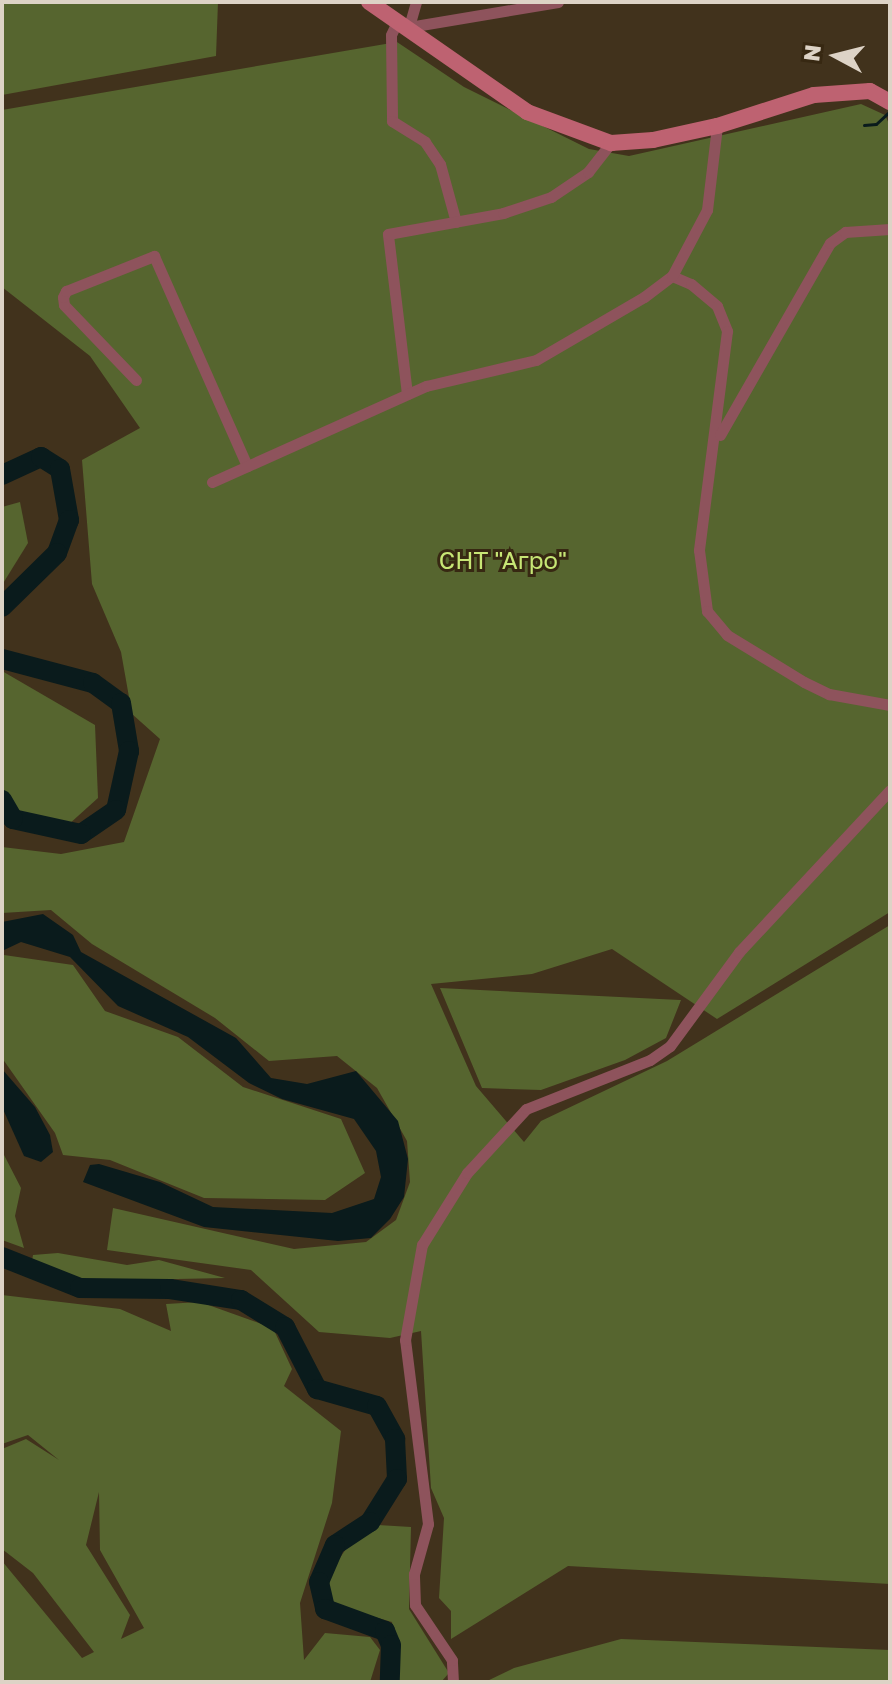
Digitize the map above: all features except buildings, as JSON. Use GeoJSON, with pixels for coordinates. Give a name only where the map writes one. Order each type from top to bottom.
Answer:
{"type":"FeatureCollection","features":[{"type":"Feature","properties":{"kind":"street"},"geometry":{"type":"LineString","coordinates":[[369,2],[527,112],[611,143],[653,140],[717,126],[814,95],[870,91],[890,102]]}},
{"type":"Feature","properties":{"kind":"street"},"geometry":{"type":"LineString","coordinates":[[416,2],[403,24],[391,35],[392,121],[425,142],[440,164],[456,222]]}},
{"type":"Feature","properties":{"kind":"street"},"geometry":{"type":"LineString","coordinates":[[403,24],[558,2]]}},
{"type":"Feature","properties":{"kind":"street"},"geometry":{"type":"LineString","coordinates":[[212,482],[407,394],[455,376],[536,360],[568,345],[672,276],[707,210],[717,126]]}},
{"type":"Feature","properties":{"kind":"street"},"geometry":{"type":"LineString","coordinates":[[407,394],[386,240],[397,229],[456,222],[551,197],[588,172],[611,143]]}},
{"type":"Feature","properties":{"kind":"street"},"geometry":{"type":"LineString","coordinates":[[714,447],[830,243],[845,232],[890,229]]}},
{"type":"Feature","properties":{"kind":"street"},"geometry":{"type":"LineString","coordinates":[[136,380],[64,305],[63,297],[66,291],[154,256],[247,466]]}},
{"type":"Feature","properties":{"kind":"street"},"geometry":{"type":"LineString","coordinates":[[672,276],[691,284],[717,306],[727,331],[699,550],[707,611],[727,635],[804,682],[829,694],[890,705]]}},
{"type":"Feature","properties":{"kind":"street"},"geometry":{"type":"LineString","coordinates":[[453,1682],[452,1660],[415,1605],[414,1574],[428,1524],[405,1340],[422,1245],[467,1173],[526,1109],[650,1060],[670,1046],[739,952],[890,790]]}},
{"type":"Feature","properties":{"kind":"green space"},"geometry":{"type":"Polygon","coordinates":[[[2,2],[218,2],[216,56],[2,95],[2,2]]]}},
{"type":"Feature","properties":{"kind":"green space","name":"СНТ \"Агро\""},"geometry":{"type":"Polygon","coordinates":[[[397,42],[464,87],[589,149],[629,156],[861,104],[885,115],[890,126],[890,912],[717,1019],[612,949],[532,974],[431,984],[476,1086],[524,1142],[541,1121],[667,1061],[890,925],[890,1584],[568,1566],[451,1639],[451,1611],[439,1598],[444,1518],[431,1488],[421,1331],[390,1338],[319,1332],[251,1270],[107,1250],[113,1208],[294,1249],[366,1242],[396,1220],[410,1182],[407,1141],[377,1088],[337,1056],[269,1061],[215,1018],[92,944],[51,910],[2,913],[2,847],[61,854],[124,842],[160,739],[132,714],[121,652],[92,584],[82,460],[140,428],[90,356],[2,287],[2,110],[397,42]]]}},
{"type":"Feature","properties":{"kind":"green space"},"geometry":{"type":"Polygon","coordinates":[[[20,502],[28,543],[2,585],[2,507],[20,502]]]}},
{"type":"Feature","properties":{"kind":"green space"},"geometry":{"type":"Polygon","coordinates":[[[2,671],[95,725],[98,798],[68,825],[20,815],[2,788],[2,671]]]}},
{"type":"Feature","properties":{"kind":"green space"},"geometry":{"type":"Polygon","coordinates":[[[4,955],[73,965],[105,1011],[178,1037],[243,1087],[341,1119],[365,1173],[325,1200],[204,1198],[110,1160],[63,1155],[55,1133],[2,1058],[4,955]]]}},
{"type":"Feature","properties":{"kind":"green space"},"geometry":{"type":"Polygon","coordinates":[[[440,988],[681,1000],[666,1038],[625,1060],[541,1090],[482,1088],[440,988]]]}},
{"type":"Feature","properties":{"kind":"green space"},"geometry":{"type":"Polygon","coordinates":[[[2,1151],[21,1188],[15,1216],[24,1248],[2,1240],[2,1151]]]}},
{"type":"Feature","properties":{"kind":"green space"},"geometry":{"type":"Polygon","coordinates":[[[58,1253],[127,1265],[159,1260],[225,1278],[81,1281],[32,1261],[33,1255],[58,1253]]]}},
{"type":"Feature","properties":{"kind":"green space"},"geometry":{"type":"Polygon","coordinates":[[[2,1295],[120,1309],[171,1331],[166,1304],[200,1302],[273,1328],[292,1369],[284,1386],[341,1431],[332,1503],[300,1603],[304,1660],[325,1633],[370,1637],[380,1650],[370,1682],[2,1682],[2,1561],[82,1658],[94,1652],[33,1573],[2,1549],[2,1449],[26,1439],[59,1460],[28,1435],[2,1444],[2,1295]],[[99,1492],[86,1545],[130,1615],[121,1639],[144,1628],[100,1550],[99,1492]]]}},
{"type":"Feature","properties":{"kind":"green space"},"geometry":{"type":"Polygon","coordinates":[[[378,1525],[411,1527],[409,1609],[449,1673],[441,1682],[398,1682],[392,1622],[328,1604],[329,1574],[350,1543],[378,1525]]]}},
{"type":"Feature","properties":{"kind":"green space"},"geometry":{"type":"Polygon","coordinates":[[[621,1639],[890,1650],[890,1682],[485,1682],[514,1668],[621,1639]]]}},
{"type":"Feature","properties":{"kind":"shaded area"},"geometry":{"type":"Polygon","coordinates":[[[43,914],[73,935],[81,952],[236,1038],[271,1078],[307,1084],[356,1071],[398,1121],[408,1159],[404,1197],[390,1219],[371,1238],[338,1241],[204,1227],[83,1182],[90,1165],[99,1164],[160,1182],[213,1207],[332,1213],[374,1199],[381,1177],[376,1151],[354,1119],[282,1099],[249,1083],[188,1037],[118,1006],[70,957],[21,942],[2,951],[2,922],[43,914]]]}},
{"type":"Feature","properties":{"kind":"shaded area"},"geometry":{"type":"Polygon","coordinates":[[[2,1069],[35,1107],[50,1135],[53,1152],[41,1162],[24,1156],[2,1107],[2,1069]]]}},
{"type":"Feature","properties":{"kind":"waterway"},"geometry":{"type":"LineString","coordinates":[[864,125],[876,124],[888,113]]}},
{"type":"Feature","properties":{"kind":"waterway"},"geometry":{"type":"LineString","coordinates":[[2,475],[41,457],[60,469],[69,520],[57,553],[2,607]]}},
{"type":"Feature","properties":{"kind":"waterway"},"geometry":{"type":"LineString","coordinates":[[2,659],[93,683],[121,703],[129,751],[116,810],[81,834],[13,819],[2,800]]}},
{"type":"Feature","properties":{"kind":"waterway"},"geometry":{"type":"LineString","coordinates":[[2,1257],[80,1288],[170,1289],[241,1300],[285,1327],[317,1389],[377,1406],[395,1439],[397,1479],[370,1522],[335,1545],[319,1582],[325,1609],[385,1631],[391,1645],[390,1682]]}}]}
